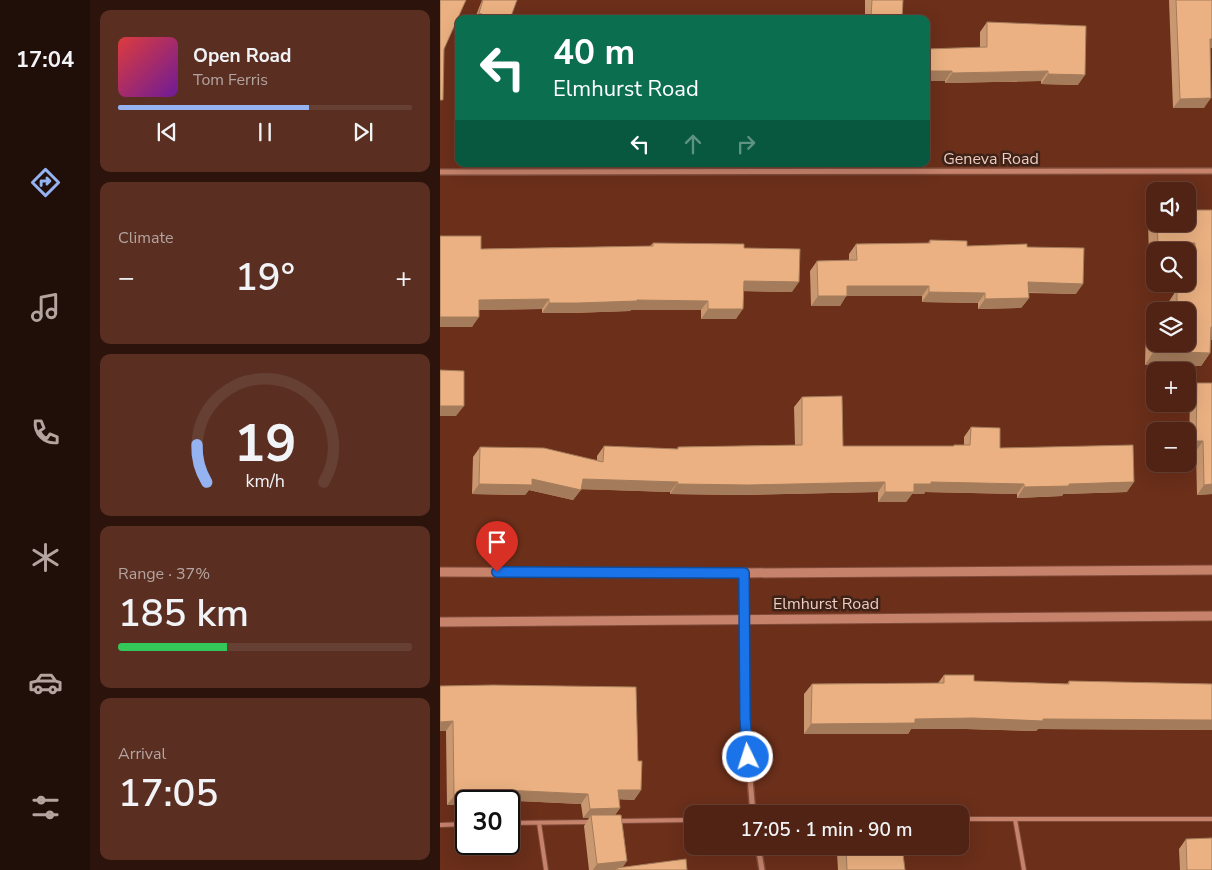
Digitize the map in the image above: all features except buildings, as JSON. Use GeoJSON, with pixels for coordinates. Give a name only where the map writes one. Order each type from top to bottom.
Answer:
{"type":"FeatureCollection","features":[{"type":"Feature","properties":{"kind":"street","name":"Geneva Road"},"geometry":{"type":"LineString","coordinates":[[440,172],[1212,171]]}},
{"type":"Feature","properties":{"kind":"street","name":"Elmhurst Road"},"geometry":{"type":"LineString","coordinates":[[440,572],[744,573],[1212,570]]}},
{"type":"Feature","properties":{"kind":"street"},"geometry":{"type":"LineString","coordinates":[[744,573],[745,718],[752,805]]}},
{"type":"Feature","properties":{"kind":"street","name":"Elmhurst Road"},"geometry":{"type":"LineString","coordinates":[[440,622],[1212,616]]}},
{"type":"Feature","properties":{"kind":"street"},"geometry":{"type":"LineString","coordinates":[[760,855],[762,870]]}},
{"type":"Feature","properties":{"kind":"lane"},"geometry":{"type":"LineString","coordinates":[[969,819],[1212,819]]}},
{"type":"Feature","properties":{"kind":"lane"},"geometry":{"type":"LineString","coordinates":[[1016,819],[1024,870]]}},
{"type":"Feature","properties":{"kind":"lane"},"geometry":{"type":"LineString","coordinates":[[616,821],[684,820]]}},
{"type":"Feature","properties":{"kind":"lane"},"geometry":{"type":"LineString","coordinates":[[520,823],[596,822]]}},
{"type":"Feature","properties":{"kind":"lane"},"geometry":{"type":"LineString","coordinates":[[539,823],[546,870]]}},
{"type":"Feature","properties":{"kind":"lane"},"geometry":{"type":"LineString","coordinates":[[440,825],[455,824]]}},
{"type":"Feature","properties":{"kind":"route"},"geometry":{"type":"LineString","coordinates":[[497,572],[744,573],[745,718],[748,757]]}}]}
